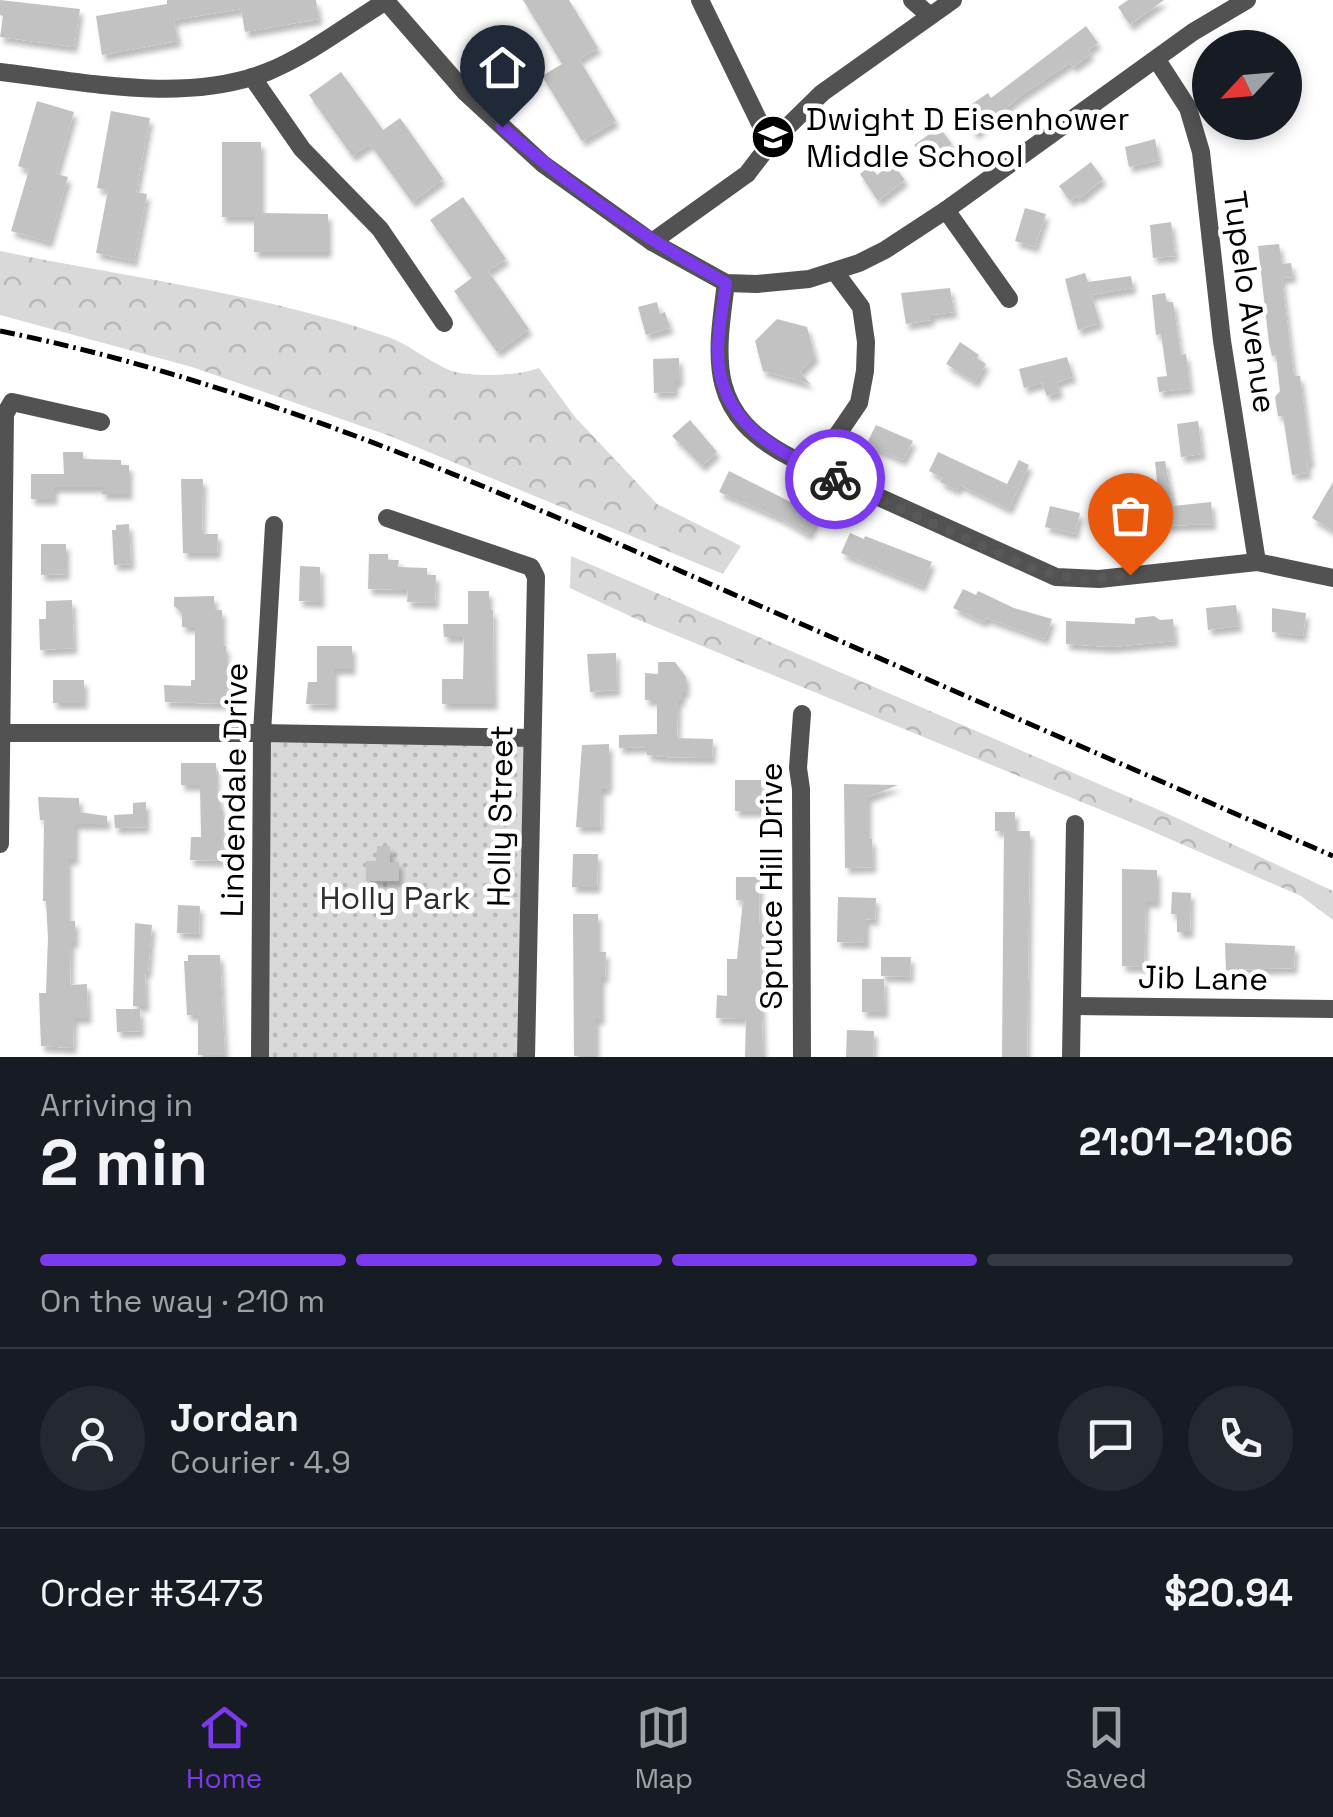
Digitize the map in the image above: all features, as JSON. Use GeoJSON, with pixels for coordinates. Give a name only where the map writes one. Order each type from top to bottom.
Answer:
{"type":"FeatureCollection","features":[{"type":"Feature","properties":{"kind":"street"},"geometry":{"type":"LineString","coordinates":[[700,0],[770,144]]}},
{"type":"Feature","properties":{"kind":"street"},"geometry":{"type":"LineString","coordinates":[[912,0],[930,16]]}},
{"type":"Feature","properties":{"kind":"street"},"geometry":{"type":"LineString","coordinates":[[652,242],[746,174],[822,92],[953,0]]}},
{"type":"Feature","properties":{"kind":"street"},"geometry":{"type":"LineString","coordinates":[[0,72],[156,88],[207,86],[252,77],[283,65],[385,1],[429,53],[502,127],[543,164],[652,242],[726,283],[781,283],[835,272],[885,250],[1194,32],[1247,0]]}},
{"type":"Feature","properties":{"kind":"street","name":"Tupelo Avenue"},"geometry":{"type":"LineString","coordinates":[[1157,60],[1188,108],[1201,152],[1222,341],[1258,562]]}},
{"type":"Feature","properties":{"kind":"street"},"geometry":{"type":"LineString","coordinates":[[252,77],[302,149],[380,229],[444,323]]}},
{"type":"Feature","properties":{"kind":"street"},"geometry":{"type":"LineString","coordinates":[[946,210],[1009,300]]}},
{"type":"Feature","properties":{"kind":"street"},"geometry":{"type":"LineString","coordinates":[[814,469],[859,403],[866,371],[861,307],[835,272]]}},
{"type":"Feature","properties":{"kind":"street"},"geometry":{"type":"LineString","coordinates":[[726,283],[718,354],[731,404],[744,425],[767,444],[814,469],[1056,577],[1099,579],[1258,562],[1333,578]]}},
{"type":"Feature","properties":{"kind":"street"},"geometry":{"type":"LineString","coordinates":[[0,844],[5,414],[12,402],[101,422]]}},
{"type":"Feature","properties":{"kind":"street","name":"Holly Street"},"geometry":{"type":"LineString","coordinates":[[387,518],[531,568],[536,576],[526,1057]]}},
{"type":"Feature","properties":{"kind":"street","name":"Lindendale Drive"},"geometry":{"type":"LineString","coordinates":[[260,1057],[262,733],[274,525]]}},
{"type":"Feature","properties":{"kind":"street","name":"Spruce Hill Drive"},"geometry":{"type":"LineString","coordinates":[[802,714],[798,768],[802,1057]]}},
{"type":"Feature","properties":{"kind":"street"},"geometry":{"type":"LineString","coordinates":[[1,732],[532,738]]}},
{"type":"Feature","properties":{"kind":"street"},"geometry":{"type":"LineString","coordinates":[[1071,1057],[1075,824]]}},
{"type":"Feature","properties":{"kind":"street","name":"Jib Lane"},"geometry":{"type":"LineString","coordinates":[[1072,1006],[1333,1010]]}},
{"type":"Feature","properties":{"kind":"green space"},"geometry":{"type":"Polygon","coordinates":[[[0,251],[292,309],[388,337],[458,373],[494,375],[539,368],[575,417],[657,504],[741,546],[723,574],[390,436],[192,367],[0,315],[0,251]]]}},
{"type":"Feature","properties":{"kind":"green space"},"geometry":{"type":"Polygon","coordinates":[[[571,556],[1166,813],[1333,891],[1333,920],[1301,896],[570,588],[571,556]]]}},
{"type":"Feature","properties":{"kind":"green space","name":"Holly Park"},"geometry":{"type":"Polygon","coordinates":[[[262,733],[532,738],[526,1057],[260,1057],[262,733]]]}},
{"type":"Feature","properties":{"kind":"building"},"geometry":{"type":"Polygon","coordinates":[[[0,0],[80,9],[74,47],[0,37],[0,0]]]}},
{"type":"Feature","properties":{"kind":"building"},"geometry":{"type":"Polygon","coordinates":[[[167,0],[316,0],[319,19],[245,32],[241,9],[174,20],[178,41],[102,55],[96,16],[167,4],[167,0]]]}},
{"type":"Feature","properties":{"kind":"building"},"geometry":{"type":"Polygon","coordinates":[[[523,0],[569,0],[598,48],[579,59],[616,121],[582,141],[542,76],[562,64],[523,0]]]}},
{"type":"Feature","properties":{"kind":"building"},"geometry":{"type":"Polygon","coordinates":[[[1128,0],[1164,0],[1130,25],[1118,7],[1128,0]]]}},
{"type":"Feature","properties":{"kind":"building"},"geometry":{"type":"Polygon","coordinates":[[[1086,26],[1098,43],[1088,50],[1091,54],[1073,67],[1070,63],[1019,97],[975,134],[960,112],[988,93],[991,98],[1086,26]]]}},
{"type":"Feature","properties":{"kind":"building"},"geometry":{"type":"Polygon","coordinates":[[[341,72],[383,130],[400,118],[443,179],[412,202],[370,144],[352,156],[309,95],[341,72]]]}},
{"type":"Feature","properties":{"kind":"building"},"geometry":{"type":"Polygon","coordinates":[[[37,101],[74,112],[56,174],[68,177],[49,242],[11,231],[29,170],[18,166],[37,101]]]}},
{"type":"Feature","properties":{"kind":"building"},"geometry":{"type":"Polygon","coordinates":[[[111,111],[150,118],[136,192],[147,194],[134,261],[96,253],[108,190],[97,188],[111,111]]]}},
{"type":"Feature","properties":{"kind":"building"},"geometry":{"type":"Polygon","coordinates":[[[939,127],[952,144],[926,162],[914,145],[939,127]]]}},
{"type":"Feature","properties":{"kind":"building"},"geometry":{"type":"Polygon","coordinates":[[[1155,139],[1159,160],[1129,167],[1125,147],[1155,139]]]}},
{"type":"Feature","properties":{"kind":"building"},"geometry":{"type":"Polygon","coordinates":[[[222,142],[261,142],[261,213],[328,214],[328,252],[254,252],[254,217],[222,217],[222,142]]]}},
{"type":"Feature","properties":{"kind":"building"},"geometry":{"type":"Polygon","coordinates":[[[1091,162],[1103,179],[1079,199],[1077,196],[1070,201],[1059,186],[1091,162]]]}},
{"type":"Feature","properties":{"kind":"building"},"geometry":{"type":"Polygon","coordinates":[[[892,163],[905,180],[878,201],[860,174],[870,166],[877,175],[892,163]]]}},
{"type":"Feature","properties":{"kind":"building"},"geometry":{"type":"Polygon","coordinates":[[[463,197],[506,259],[488,271],[529,329],[497,352],[454,291],[472,278],[430,220],[463,197]]]}},
{"type":"Feature","properties":{"kind":"building"},"geometry":{"type":"Polygon","coordinates":[[[1025,208],[1046,214],[1035,247],[1015,241],[1025,208]]]}},
{"type":"Feature","properties":{"kind":"building"},"geometry":{"type":"Polygon","coordinates":[[[1171,222],[1175,256],[1153,258],[1150,225],[1171,222]]]}},
{"type":"Feature","properties":{"kind":"building"},"geometry":{"type":"Polygon","coordinates":[[[1279,244],[1282,264],[1291,263],[1293,277],[1282,278],[1283,288],[1294,376],[1300,376],[1311,462],[1307,463],[1308,473],[1292,475],[1283,416],[1278,416],[1275,397],[1280,391],[1276,355],[1272,356],[1269,343],[1258,246],[1279,244]]]}},
{"type":"Feature","properties":{"kind":"building"},"geometry":{"type":"Polygon","coordinates":[[[1085,273],[1088,282],[1131,276],[1133,288],[1091,295],[1100,323],[1078,330],[1065,279],[1085,273]]]}},
{"type":"Feature","properties":{"kind":"building"},"geometry":{"type":"Polygon","coordinates":[[[950,288],[954,312],[906,324],[901,293],[950,288]]]}},
{"type":"Feature","properties":{"kind":"building"},"geometry":{"type":"Polygon","coordinates":[[[1165,293],[1167,302],[1173,302],[1190,388],[1159,392],[1157,377],[1167,376],[1161,334],[1156,335],[1152,295],[1165,293]]]}},
{"type":"Feature","properties":{"kind":"building"},"geometry":{"type":"Polygon","coordinates":[[[657,302],[670,328],[646,335],[638,307],[657,302]]]}},
{"type":"Feature","properties":{"kind":"building"},"geometry":{"type":"Polygon","coordinates":[[[777,319],[807,327],[815,357],[800,372],[810,384],[763,371],[755,341],[777,319]]]}},
{"type":"Feature","properties":{"kind":"building"},"geometry":{"type":"Polygon","coordinates":[[[960,342],[986,364],[975,382],[946,364],[960,342]]]}},
{"type":"Feature","properties":{"kind":"building"},"geometry":{"type":"Polygon","coordinates":[[[1067,357],[1073,377],[1057,382],[1060,392],[1047,396],[1042,383],[1024,388],[1019,369],[1067,357]]]}},
{"type":"Feature","properties":{"kind":"building"},"geometry":{"type":"Polygon","coordinates":[[[679,358],[680,381],[675,381],[675,392],[654,393],[653,359],[679,358]]]}},
{"type":"Feature","properties":{"kind":"building"},"geometry":{"type":"Polygon","coordinates":[[[690,420],[717,452],[702,466],[672,436],[690,420]]]}},
{"type":"Feature","properties":{"kind":"building"},"geometry":{"type":"Polygon","coordinates":[[[1198,421],[1202,454],[1181,457],[1177,424],[1198,421]]]}},
{"type":"Feature","properties":{"kind":"building"},"geometry":{"type":"Polygon","coordinates":[[[876,425],[913,441],[903,460],[866,445],[876,425]]]}},
{"type":"Feature","properties":{"kind":"building"},"geometry":{"type":"Polygon","coordinates":[[[63,452],[83,452],[83,459],[121,460],[121,465],[129,465],[129,494],[102,494],[102,487],[54,487],[54,499],[31,499],[31,474],[64,474],[63,452]]]}},
{"type":"Feature","properties":{"kind":"building"},"geometry":{"type":"Polygon","coordinates":[[[938,452],[1007,484],[1019,460],[1029,465],[1009,509],[960,485],[957,490],[940,482],[942,478],[929,471],[938,452]]]}},
{"type":"Feature","properties":{"kind":"building"},"geometry":{"type":"Polygon","coordinates":[[[1165,461],[1173,506],[1211,502],[1213,524],[1162,526],[1155,462],[1165,461]]]}},
{"type":"Feature","properties":{"kind":"building"},"geometry":{"type":"Polygon","coordinates":[[[729,471],[818,516],[809,535],[719,492],[729,471]]]}},
{"type":"Feature","properties":{"kind":"building"},"geometry":{"type":"Polygon","coordinates":[[[181,479],[203,479],[202,534],[218,534],[217,553],[183,553],[181,479]]]}},
{"type":"Feature","properties":{"kind":"building"},"geometry":{"type":"Polygon","coordinates":[[[1333,482],[1333,531],[1312,518],[1333,482]]]}},
{"type":"Feature","properties":{"kind":"building"},"geometry":{"type":"Polygon","coordinates":[[[1050,506],[1080,513],[1075,534],[1045,527],[1050,506]]]}},
{"type":"Feature","properties":{"kind":"building"},"geometry":{"type":"Polygon","coordinates":[[[1134,513],[1134,517],[1143,516],[1145,537],[1098,540],[1096,518],[1134,513]]]}},
{"type":"Feature","properties":{"kind":"building"},"geometry":{"type":"Polygon","coordinates":[[[129,524],[131,564],[114,565],[112,530],[116,530],[116,525],[129,524]]]}},
{"type":"Feature","properties":{"kind":"building"},"geometry":{"type":"Polygon","coordinates":[[[850,533],[932,562],[922,586],[841,553],[850,533]]]}},
{"type":"Feature","properties":{"kind":"building"},"geometry":{"type":"Polygon","coordinates":[[[41,544],[66,544],[66,574],[41,575],[41,544]]]}},
{"type":"Feature","properties":{"kind":"building"},"geometry":{"type":"Polygon","coordinates":[[[369,554],[388,554],[388,560],[399,560],[398,567],[427,568],[427,575],[436,575],[435,603],[407,602],[408,590],[368,589],[369,554]]]}},
{"type":"Feature","properties":{"kind":"building"},"geometry":{"type":"Polygon","coordinates":[[[300,566],[320,567],[321,602],[299,601],[300,566]]]}},
{"type":"Feature","properties":{"kind":"building"},"geometry":{"type":"Polygon","coordinates":[[[963,589],[1052,619],[1045,639],[986,618],[984,622],[953,608],[963,589]]]}},
{"type":"Feature","properties":{"kind":"building"},"geometry":{"type":"Polygon","coordinates":[[[468,591],[489,591],[489,610],[493,610],[494,704],[442,704],[442,679],[463,679],[464,637],[444,637],[443,624],[468,624],[468,591]]]}},
{"type":"Feature","properties":{"kind":"building"},"geometry":{"type":"Polygon","coordinates":[[[214,596],[214,610],[222,610],[222,646],[226,646],[226,704],[165,702],[164,685],[191,686],[191,680],[195,680],[195,627],[182,627],[182,613],[174,606],[174,597],[214,596]]]}},
{"type":"Feature","properties":{"kind":"building"},"geometry":{"type":"Polygon","coordinates":[[[72,600],[74,648],[40,650],[39,619],[46,619],[46,601],[72,600]]]}},
{"type":"Feature","properties":{"kind":"building"},"geometry":{"type":"Polygon","coordinates":[[[1236,605],[1239,626],[1208,630],[1206,608],[1236,605]]]}},
{"type":"Feature","properties":{"kind":"building"},"geometry":{"type":"Polygon","coordinates":[[[1272,608],[1306,613],[1303,636],[1272,632],[1272,608]]]}},
{"type":"Feature","properties":{"kind":"building"},"geometry":{"type":"Polygon","coordinates":[[[1154,616],[1160,620],[1173,619],[1175,641],[1111,647],[1066,644],[1066,621],[1135,624],[1135,618],[1154,616]]]}},
{"type":"Feature","properties":{"kind":"building"},"geometry":{"type":"Polygon","coordinates":[[[317,646],[352,646],[352,669],[334,669],[334,705],[306,704],[308,682],[317,682],[317,646]]]}},
{"type":"Feature","properties":{"kind":"building"},"geometry":{"type":"Polygon","coordinates":[[[616,653],[617,690],[590,692],[587,654],[616,653]]]}},
{"type":"Feature","properties":{"kind":"building"},"geometry":{"type":"Polygon","coordinates":[[[658,662],[675,662],[686,677],[686,692],[678,700],[677,738],[713,739],[712,758],[665,757],[647,755],[647,747],[619,748],[619,735],[657,734],[657,700],[645,700],[645,673],[658,674],[658,662]]]}},
{"type":"Feature","properties":{"kind":"building"},"geometry":{"type":"Polygon","coordinates":[[[53,680],[84,680],[84,703],[53,703],[53,680]]]}},
{"type":"Feature","properties":{"kind":"building"},"geometry":{"type":"Polygon","coordinates":[[[609,744],[609,784],[601,789],[600,827],[576,827],[582,745],[609,744]]]}},
{"type":"Feature","properties":{"kind":"building"},"geometry":{"type":"Polygon","coordinates":[[[181,763],[216,763],[216,797],[220,797],[223,810],[222,861],[190,860],[191,837],[201,837],[200,785],[181,785],[181,763]]]}},
{"type":"Feature","properties":{"kind":"building"},"geometry":{"type":"Polygon","coordinates":[[[735,780],[761,780],[761,811],[735,811],[735,780]]]}},
{"type":"Feature","properties":{"kind":"building"},"geometry":{"type":"Polygon","coordinates":[[[844,784],[898,785],[868,797],[873,867],[845,868],[844,784]]]}},
{"type":"Feature","properties":{"kind":"building"},"geometry":{"type":"Polygon","coordinates":[[[38,797],[79,798],[79,812],[107,816],[107,824],[75,824],[75,859],[68,859],[68,921],[75,921],[70,985],[87,984],[88,1018],[74,1018],[73,1048],[41,1046],[39,993],[46,993],[48,938],[43,901],[44,820],[40,820],[38,797]]]}},
{"type":"Feature","properties":{"kind":"building"},"geometry":{"type":"Polygon","coordinates":[[[146,802],[146,827],[115,828],[114,815],[133,814],[133,803],[146,802]]]}},
{"type":"Feature","properties":{"kind":"building"},"geometry":{"type":"Polygon","coordinates":[[[995,812],[1015,812],[1015,831],[1030,831],[1027,1057],[1002,1057],[1004,831],[995,831],[995,812]]]}},
{"type":"Feature","properties":{"kind":"building"},"geometry":{"type":"Polygon","coordinates":[[[377,846],[390,846],[390,862],[399,862],[399,881],[366,881],[366,861],[376,861],[377,846]]]}},
{"type":"Feature","properties":{"kind":"building"},"geometry":{"type":"Polygon","coordinates":[[[573,854],[598,854],[597,887],[572,887],[573,854]]]}},
{"type":"Feature","properties":{"kind":"building"},"geometry":{"type":"Polygon","coordinates":[[[1122,869],[1157,870],[1157,902],[1146,902],[1144,967],[1122,966],[1122,869]]]}},
{"type":"Feature","properties":{"kind":"building"},"geometry":{"type":"Polygon","coordinates":[[[736,877],[760,877],[759,923],[771,924],[769,941],[760,943],[763,1057],[745,1057],[746,1019],[716,1018],[717,995],[727,996],[727,959],[737,959],[743,900],[736,900],[736,877]]]}},
{"type":"Feature","properties":{"kind":"building"},"geometry":{"type":"Polygon","coordinates":[[[1172,892],[1191,893],[1190,932],[1177,932],[1177,914],[1171,914],[1172,892]]]}},
{"type":"Feature","properties":{"kind":"building"},"geometry":{"type":"Polygon","coordinates":[[[838,897],[876,898],[875,920],[866,919],[866,943],[837,942],[838,897]]]}},
{"type":"Feature","properties":{"kind":"building"},"geometry":{"type":"Polygon","coordinates":[[[178,905],[200,906],[199,934],[177,933],[178,905]]]}},
{"type":"Feature","properties":{"kind":"building"},"geometry":{"type":"Polygon","coordinates":[[[573,914],[598,914],[598,952],[606,952],[605,977],[601,977],[601,1019],[596,1019],[596,1056],[574,1056],[573,914]]]}},
{"type":"Feature","properties":{"kind":"building"},"geometry":{"type":"Polygon","coordinates":[[[135,923],[152,925],[145,972],[146,1006],[133,1006],[135,923]]]}},
{"type":"Feature","properties":{"kind":"building"},"geometry":{"type":"Polygon","coordinates":[[[1225,943],[1295,946],[1294,968],[1226,970],[1225,943]]]}},
{"type":"Feature","properties":{"kind":"building"},"geometry":{"type":"Polygon","coordinates":[[[188,955],[220,955],[225,1055],[198,1055],[198,1015],[187,1015],[184,961],[188,961],[188,955]]]}},
{"type":"Feature","properties":{"kind":"building"},"geometry":{"type":"Polygon","coordinates":[[[881,957],[911,957],[910,977],[881,976],[881,957]]]}},
{"type":"Feature","properties":{"kind":"building"},"geometry":{"type":"Polygon","coordinates":[[[862,979],[884,979],[885,1012],[862,1012],[862,979]]]}},
{"type":"Feature","properties":{"kind":"building"},"geometry":{"type":"Polygon","coordinates":[[[116,1009],[140,1009],[141,1031],[117,1032],[116,1009]]]}},
{"type":"Feature","properties":{"kind":"building"},"geometry":{"type":"Polygon","coordinates":[[[847,1030],[874,1031],[873,1057],[846,1057],[847,1030]]]}},
{"type":"Feature","properties":{"kind":"railway"},"geometry":{"type":"LineString","coordinates":[[0,331],[183,377],[362,438],[624,546],[1333,856]]}},
{"type":"Feature","properties":{"kind":"way so far"},"geometry":{"type":"LineString","coordinates":[[835,479],[1056,577],[1084,580],[1130,575]]}},
{"type":"Feature","properties":{"kind":"place","name":"Dwight D Eisenhower Middle School"},"geometry":{"type":"Point","coordinates":[773,137]}},
{"type":"Feature","properties":{"kind":"route"},"geometry":{"type":"LineString","coordinates":[[502,127],[543,164],[652,242],[726,283],[718,354],[731,404],[744,425],[767,444],[835,479]]}}]}
